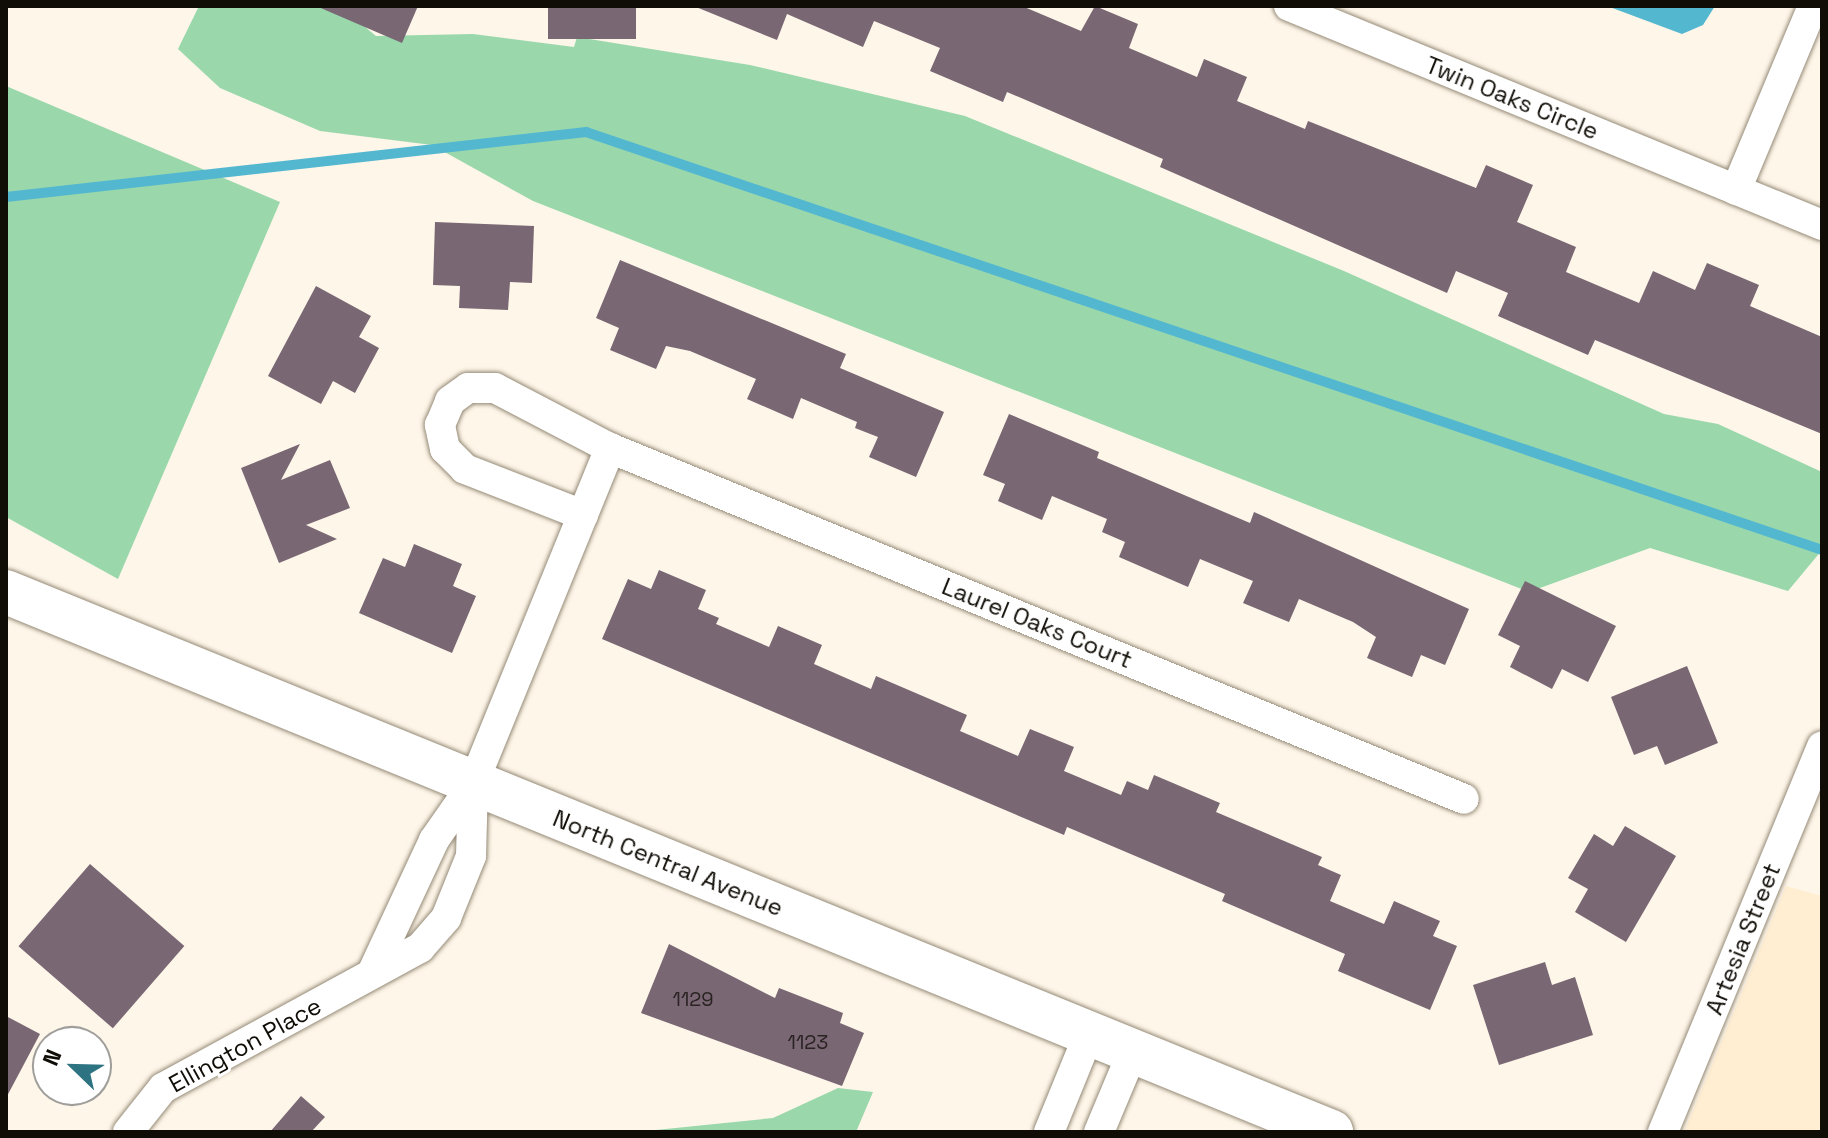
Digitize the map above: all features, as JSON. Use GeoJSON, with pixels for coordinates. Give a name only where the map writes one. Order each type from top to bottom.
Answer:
{"type":"FeatureCollection","features":[{"type":"Feature","properties":{"kind":"main road","name":"North Central Avenue"},"geometry":{"type":"LineString","coordinates":[[6,592],[1331,1132]]}},
{"type":"Feature","properties":{"kind":"street","name":"Twin Oaks Circle"},"geometry":{"type":"LineString","coordinates":[[1289,6],[1822,225]]}},
{"type":"Feature","properties":{"kind":"street"},"geometry":{"type":"LineString","coordinates":[[1736,190],[1813,6]]}},
{"type":"Feature","properties":{"kind":"street","name":"Laurel Oaks Court"},"geometry":{"type":"LineString","coordinates":[[583,515],[465,469],[445,449],[440,425],[450,401],[468,388],[495,388],[610,448],[1464,799]]}},
{"type":"Feature","properties":{"kind":"street"},"geometry":{"type":"LineString","coordinates":[[473,784],[610,448]]}},
{"type":"Feature","properties":{"kind":"street","name":"Artesia Street"},"geometry":{"type":"LineString","coordinates":[[1663,1132],[1822,746]]}},
{"type":"Feature","properties":{"kind":"street","name":"Ellington Place"},"geometry":{"type":"LineString","coordinates":[[128,1132],[163,1088],[373,971],[434,840],[473,784]]}},
{"type":"Feature","properties":{"kind":"street"},"geometry":{"type":"LineString","coordinates":[[1049,1132],[1089,1034]]}},
{"type":"Feature","properties":{"kind":"street"},"geometry":{"type":"LineString","coordinates":[[1099,1132],[1133,1051]]}},
{"type":"Feature","properties":{"kind":"shaded area"},"geometry":{"type":"Polygon","coordinates":[[[1786,886],[1822,896],[1822,1132],[1684,1132],[1786,886]]]}},
{"type":"Feature","properties":{"kind":"green space"},"geometry":{"type":"Polygon","coordinates":[[[199,6],[340,6],[376,36],[473,34],[574,47],[577,37],[750,65],[965,116],[1344,271],[1664,414],[1718,424],[1822,472],[1822,550],[1788,591],[1650,548],[1529,592],[533,201],[432,145],[320,131],[220,88],[178,49],[199,6]]]}},
{"type":"Feature","properties":{"kind":"green space"},"geometry":{"type":"Polygon","coordinates":[[[6,86],[280,202],[118,579],[6,517],[6,86]]]}},
{"type":"Feature","properties":{"kind":"green space"},"geometry":{"type":"Polygon","coordinates":[[[838,1088],[873,1092],[856,1132],[636,1132],[773,1118],[838,1088]]]}},
{"type":"Feature","properties":{"kind":"water"},"geometry":{"type":"Polygon","coordinates":[[[1607,6],[1715,6],[1703,25],[1682,34],[1607,6]]]}},
{"type":"Feature","properties":{"kind":"building"},"geometry":{"type":"Polygon","coordinates":[[[316,6],[418,6],[402,43],[316,6]]]}},
{"type":"Feature","properties":{"kind":"building"},"geometry":{"type":"Polygon","coordinates":[[[548,6],[636,6],[636,39],[548,39],[548,6]]]}},
{"type":"Feature","properties":{"kind":"building"},"geometry":{"type":"Polygon","coordinates":[[[1022,6],[1081,31],[1095,6],[1138,24],[1129,48],[1197,77],[1204,59],[1247,77],[1237,101],[1305,129],[1308,121],[1476,188],[1486,165],[1533,185],[1517,222],[1576,247],[1566,272],[1639,303],[1653,271],[1695,290],[1707,263],[1759,285],[1750,306],[1822,337],[1822,434],[1595,340],[1588,355],[1498,316],[1508,293],[1456,271],[1447,293],[1160,167],[1163,159],[1007,92],[1003,102],[930,71],[940,48],[874,21],[863,47],[787,14],[777,40],[696,7],[1022,6]]]}},
{"type":"Feature","properties":{"kind":"building"},"geometry":{"type":"Polygon","coordinates":[[[435,222],[534,226],[532,283],[510,282],[508,310],[459,308],[460,286],[433,285],[435,222]]]}},
{"type":"Feature","properties":{"kind":"building"},"geometry":{"type":"Polygon","coordinates":[[[620,260],[846,354],[840,368],[944,412],[916,477],[869,457],[878,437],[855,428],[857,422],[801,398],[793,419],[747,399],[756,379],[690,351],[666,346],[656,369],[610,350],[619,328],[596,318],[620,260]]]}},
{"type":"Feature","properties":{"kind":"building"},"geometry":{"type":"Polygon","coordinates":[[[316,286],[371,316],[359,337],[379,348],[355,393],[333,381],[321,404],[268,376],[316,286]]]}},
{"type":"Feature","properties":{"kind":"building"},"geometry":{"type":"Polygon","coordinates":[[[1009,414],[1099,452],[1097,458],[1250,523],[1254,512],[1469,609],[1445,665],[1421,655],[1412,677],[1367,658],[1376,637],[1353,622],[1299,599],[1289,622],[1243,603],[1253,581],[1200,559],[1188,587],[1119,557],[1125,542],[1102,532],[1107,519],[1052,496],[1042,520],[998,501],[1005,484],[983,475],[1009,414]]]}},
{"type":"Feature","properties":{"kind":"building"},"geometry":{"type":"Polygon","coordinates":[[[300,444],[281,480],[330,460],[350,508],[306,525],[337,539],[279,563],[241,468],[300,444]]]}},
{"type":"Feature","properties":{"kind":"building"},"geometry":{"type":"Polygon","coordinates":[[[414,544],[462,564],[453,586],[476,596],[452,653],[359,613],[383,558],[405,567],[414,544]]]}},
{"type":"Feature","properties":{"kind":"building"},"geometry":{"type":"Polygon","coordinates":[[[659,570],[706,590],[698,609],[719,618],[716,624],[769,647],[778,626],[822,645],[814,664],[871,689],[876,676],[967,715],[960,731],[1018,756],[1030,729],[1074,747],[1064,771],[1121,795],[1127,781],[1148,790],[1154,775],[1220,803],[1216,812],[1322,857],[1318,865],[1341,875],[1330,901],[1384,924],[1394,901],[1440,921],[1433,936],[1457,946],[1430,1010],[1338,971],[1345,954],[1222,901],[1225,894],[1067,827],[1064,835],[602,639],[628,579],[651,589],[659,570]]]}},
{"type":"Feature","properties":{"kind":"building"},"geometry":{"type":"Polygon","coordinates":[[[1525,581],[1616,626],[1588,682],[1562,669],[1552,689],[1510,667],[1520,646],[1498,635],[1525,581]]]}},
{"type":"Feature","properties":{"kind":"building"},"geometry":{"type":"Polygon","coordinates":[[[1687,666],[1718,743],[1665,765],[1657,746],[1634,755],[1611,697],[1687,666]]]}},
{"type":"Feature","properties":{"kind":"building"},"geometry":{"type":"Polygon","coordinates":[[[1625,826],[1676,856],[1626,942],[1575,912],[1588,889],[1568,878],[1594,834],[1613,846],[1625,826]]]}},
{"type":"Feature","properties":{"kind":"building"},"geometry":{"type":"Polygon","coordinates":[[[90,864],[184,946],[113,1028],[18,946],[90,864]]]}},
{"type":"Feature","properties":{"kind":"building"},"geometry":{"type":"Polygon","coordinates":[[[669,944],[775,998],[779,988],[843,1013],[840,1023],[864,1033],[842,1086],[641,1013],[669,944]]]}},
{"type":"Feature","properties":{"kind":"building"},"geometry":{"type":"Polygon","coordinates":[[[1545,962],[1552,985],[1575,977],[1593,1035],[1499,1065],[1473,985],[1545,962]]]}},
{"type":"Feature","properties":{"kind":"building"},"geometry":{"type":"Polygon","coordinates":[[[6,1016],[32,1030],[32,1049],[6,1098],[6,1016]]]}},
{"type":"Feature","properties":{"kind":"building"},"geometry":{"type":"Polygon","coordinates":[[[301,1096],[325,1117],[311,1132],[270,1132],[301,1096]]]}},
{"type":"Feature","properties":{"kind":"waterway"},"geometry":{"type":"LineString","coordinates":[[6,197],[586,132],[1822,550]]}}]}
